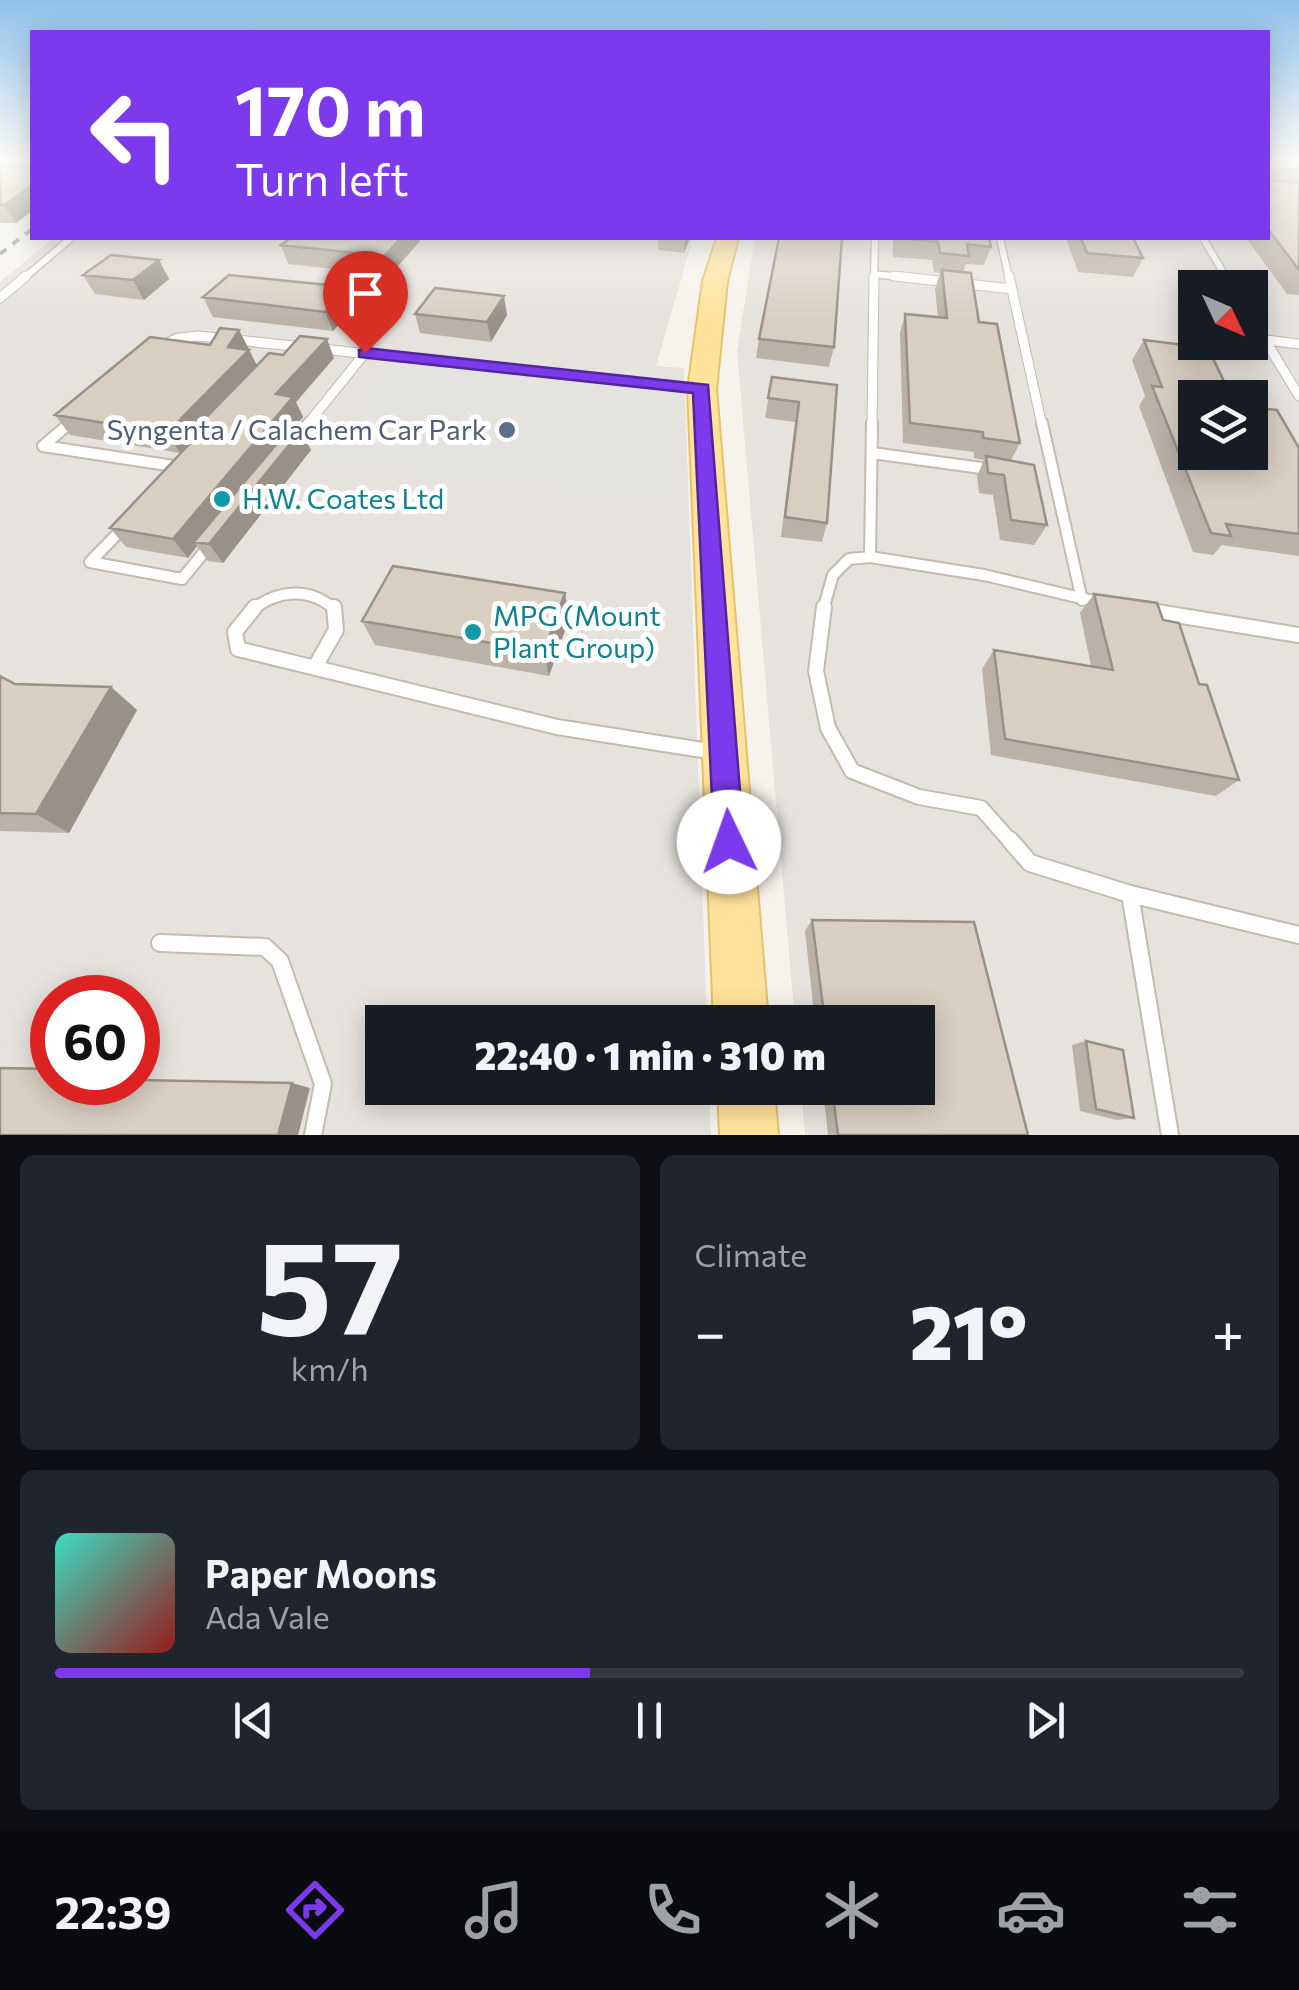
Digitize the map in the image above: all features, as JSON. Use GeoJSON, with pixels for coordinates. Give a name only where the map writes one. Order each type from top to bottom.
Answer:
{"type":"FeatureCollection","features":[{"type":"Feature","properties":{"kind":"main road"},"geometry":{"type":"LineString","coordinates":[[726,240],[715,281],[702,388],[741,1005]]}},
{"type":"Feature","properties":{"kind":"main road"},"geometry":{"type":"LineString","coordinates":[[747,1105],[749,1135]]}},
{"type":"Feature","properties":{"kind":"lane"},"geometry":{"type":"LineString","coordinates":[[0,298],[69,240]]}},
{"type":"Feature","properties":{"kind":"lane"},"geometry":{"type":"LineString","coordinates":[[870,556],[875,240]]}},
{"type":"Feature","properties":{"kind":"lane"},"geometry":{"type":"LineString","coordinates":[[1000,240],[1082,600]]}},
{"type":"Feature","properties":{"kind":"lane"},"geometry":{"type":"LineString","coordinates":[[1204,240],[1222,270]]}},
{"type":"Feature","properties":{"kind":"lane"},"geometry":{"type":"LineString","coordinates":[[874,274],[1012,290]]}},
{"type":"Feature","properties":{"kind":"lane"},"geometry":{"type":"LineString","coordinates":[[145,359],[178,338],[198,336],[702,388]]}},
{"type":"Feature","properties":{"kind":"lane"},"geometry":{"type":"LineString","coordinates":[[1268,340],[1299,344]]}},
{"type":"Feature","properties":{"kind":"lane"},"geometry":{"type":"LineString","coordinates":[[1268,343],[1299,396]]}},
{"type":"Feature","properties":{"kind":"lane"},"geometry":{"type":"LineString","coordinates":[[281,359],[293,346]]}},
{"type":"Feature","properties":{"kind":"lane"},"geometry":{"type":"LineString","coordinates":[[280,459],[365,353]]}},
{"type":"Feature","properties":{"kind":"lane"},"geometry":{"type":"LineString","coordinates":[[87,408],[43,446],[180,468]]}},
{"type":"Feature","properties":{"kind":"lane"},"geometry":{"type":"LineString","coordinates":[[872,453],[1018,473]]}},
{"type":"Feature","properties":{"kind":"lane"},"geometry":{"type":"LineString","coordinates":[[167,481],[193,454]]}},
{"type":"Feature","properties":{"kind":"lane"},"geometry":{"type":"LineString","coordinates":[[1036,476],[1054,478]]}},
{"type":"Feature","properties":{"kind":"lane"},"geometry":{"type":"LineString","coordinates":[[142,508],[90,562],[182,579],[219,534]]}},
{"type":"Feature","properties":{"kind":"lane"},"geometry":{"type":"LineString","coordinates":[[1299,635],[1082,600],[984,575],[870,556],[850,559],[833,576],[820,618],[816,672],[828,728],[852,770],[873,782],[919,797],[981,808],[1030,863],[1130,894],[1299,934]]}},
{"type":"Feature","properties":{"kind":"lane"},"geometry":{"type":"LineString","coordinates":[[315,667],[336,630],[335,608],[324,600],[279,593],[256,602],[234,632],[238,649],[557,728],[724,753]]}},
{"type":"Feature","properties":{"kind":"lane"},"geometry":{"type":"LineString","coordinates":[[1130,894],[1170,1135]]}},
{"type":"Feature","properties":{"kind":"lane"},"geometry":{"type":"LineString","coordinates":[[160,943],[265,947],[280,961],[322,1084],[313,1135]]}},
{"type":"Feature","properties":{"kind":"shaded area"},"geometry":{"type":"Polygon","coordinates":[[[1279,214],[1299,214],[1299,1135],[805,1135],[802,1105],[935,1105],[935,1005],[794,1005],[737,351],[755,240],[1270,240],[1279,214]]]}},
{"type":"Feature","properties":{"kind":"shaded area"},"geometry":{"type":"Polygon","coordinates":[[[52,240],[692,240],[656,366],[684,368],[706,1005],[365,1005],[365,1105],[710,1105],[711,1135],[0,1135],[0,282],[52,240]]]}},
{"type":"Feature","properties":{"kind":"shaded area","name":"Syngenta / Calachem Car Park"},"geometry":{"type":"Polygon","coordinates":[[[395,358],[677,394],[676,507],[310,466],[395,358]]]}},
{"type":"Feature","properties":{"kind":"building"},"geometry":{"type":"Polygon","coordinates":[[[1270,214],[1299,214],[1299,270],[1270,232],[1270,214]]]}},
{"type":"Feature","properties":{"kind":"building"},"geometry":{"type":"Polygon","coordinates":[[[287,240],[399,240],[384,256],[281,245],[287,240]]]}},
{"type":"Feature","properties":{"kind":"building"},"geometry":{"type":"Polygon","coordinates":[[[779,240],[842,240],[834,347],[759,339],[779,240]]]}},
{"type":"Feature","properties":{"kind":"building"},"geometry":{"type":"Polygon","coordinates":[[[918,240],[989,240],[991,247],[967,244],[969,256],[940,253],[938,242],[918,240]]]}},
{"type":"Feature","properties":{"kind":"building"},"geometry":{"type":"Polygon","coordinates":[[[1082,240],[1134,240],[1143,258],[1087,253],[1082,240]]]}},
{"type":"Feature","properties":{"kind":"building"},"geometry":{"type":"Polygon","coordinates":[[[111,255],[159,260],[133,280],[83,275],[111,255]]]}},
{"type":"Feature","properties":{"kind":"building"},"geometry":{"type":"Polygon","coordinates":[[[942,270],[971,273],[979,322],[997,324],[1020,443],[983,438],[983,432],[910,423],[905,314],[947,318],[942,270]]]}},
{"type":"Feature","properties":{"kind":"building"},"geometry":{"type":"Polygon","coordinates":[[[229,275],[348,287],[325,312],[203,297],[229,275]]]}},
{"type":"Feature","properties":{"kind":"building"},"geometry":{"type":"Polygon","coordinates":[[[435,288],[504,296],[487,322],[415,314],[435,288]]]}},
{"type":"Feature","properties":{"kind":"building","name":"H.W. Coates Ltd"},"geometry":{"type":"Polygon","coordinates":[[[220,328],[239,330],[228,347],[249,350],[167,433],[55,415],[150,337],[210,345],[220,328]]]}},
{"type":"Feature","properties":{"kind":"building"},"geometry":{"type":"Polygon","coordinates":[[[300,336],[327,339],[276,394],[293,397],[173,539],[110,528],[196,437],[188,436],[269,353],[283,355],[300,336]]]}},
{"type":"Feature","properties":{"kind":"building"},"geometry":{"type":"Polygon","coordinates":[[[1144,340],[1178,344],[1178,360],[1214,360],[1223,380],[1178,380],[1178,451],[1152,386],[1162,387],[1144,340]]]}},
{"type":"Feature","properties":{"kind":"building"},"geometry":{"type":"Polygon","coordinates":[[[772,377],[837,385],[827,523],[785,517],[799,402],[768,398],[772,377]]]}},
{"type":"Feature","properties":{"kind":"building"},"geometry":{"type":"Polygon","coordinates":[[[1268,409],[1277,410],[1299,448],[1299,534],[1226,524],[1231,536],[1211,533],[1186,470],[1268,470],[1268,409]]]}},
{"type":"Feature","properties":{"kind":"building"},"geometry":{"type":"Polygon","coordinates":[[[290,428],[301,430],[209,544],[194,542],[290,428]]]}},
{"type":"Feature","properties":{"kind":"building"},"geometry":{"type":"Polygon","coordinates":[[[986,456],[1034,465],[1047,525],[1011,520],[1004,475],[988,473],[986,456]]]}},
{"type":"Feature","properties":{"kind":"building"},"geometry":{"type":"Polygon","coordinates":[[[393,566],[565,593],[544,652],[362,621],[393,566]]]}},
{"type":"Feature","properties":{"kind":"building"},"geometry":{"type":"Polygon","coordinates":[[[1094,594],[1157,603],[1163,620],[1179,623],[1199,684],[1207,685],[1239,780],[1005,739],[994,650],[1113,670],[1094,594]]]}},
{"type":"Feature","properties":{"kind":"building"},"geometry":{"type":"Polygon","coordinates":[[[0,676],[15,684],[111,687],[36,814],[0,813],[0,676]]]}},
{"type":"Feature","properties":{"kind":"building"},"geometry":{"type":"Polygon","coordinates":[[[812,920],[974,922],[1028,1135],[838,1135],[834,1105],[935,1105],[935,1005],[823,1005],[812,920]]]}},
{"type":"Feature","properties":{"kind":"building"},"geometry":{"type":"Polygon","coordinates":[[[1086,1041],[1123,1050],[1134,1118],[1096,1109],[1086,1041]]]}},
{"type":"Feature","properties":{"kind":"building"},"geometry":{"type":"Polygon","coordinates":[[[0,1068],[30,1069],[30,1105],[160,1105],[160,1080],[292,1083],[278,1135],[0,1135],[0,1068]]]}},
{"type":"Feature","properties":{"kind":"railway"},"geometry":{"type":"LineString","coordinates":[[0,254],[30,231]]}},
{"type":"Feature","properties":{"kind":"place","name":"Syngenta / Calachem Car Park"},"geometry":{"type":"Point","coordinates":[507,430]}},
{"type":"Feature","properties":{"kind":"place","name":"H.W. Coates Ltd"},"geometry":{"type":"Point","coordinates":[222,499]}},
{"type":"Feature","properties":{"kind":"place","name":"MPG (Mount Plant Group)"},"geometry":{"type":"Point","coordinates":[473,632]}},
{"type":"Feature","properties":{"kind":"route"},"geometry":{"type":"LineString","coordinates":[[365,353],[702,388],[729,842]]}}]}
